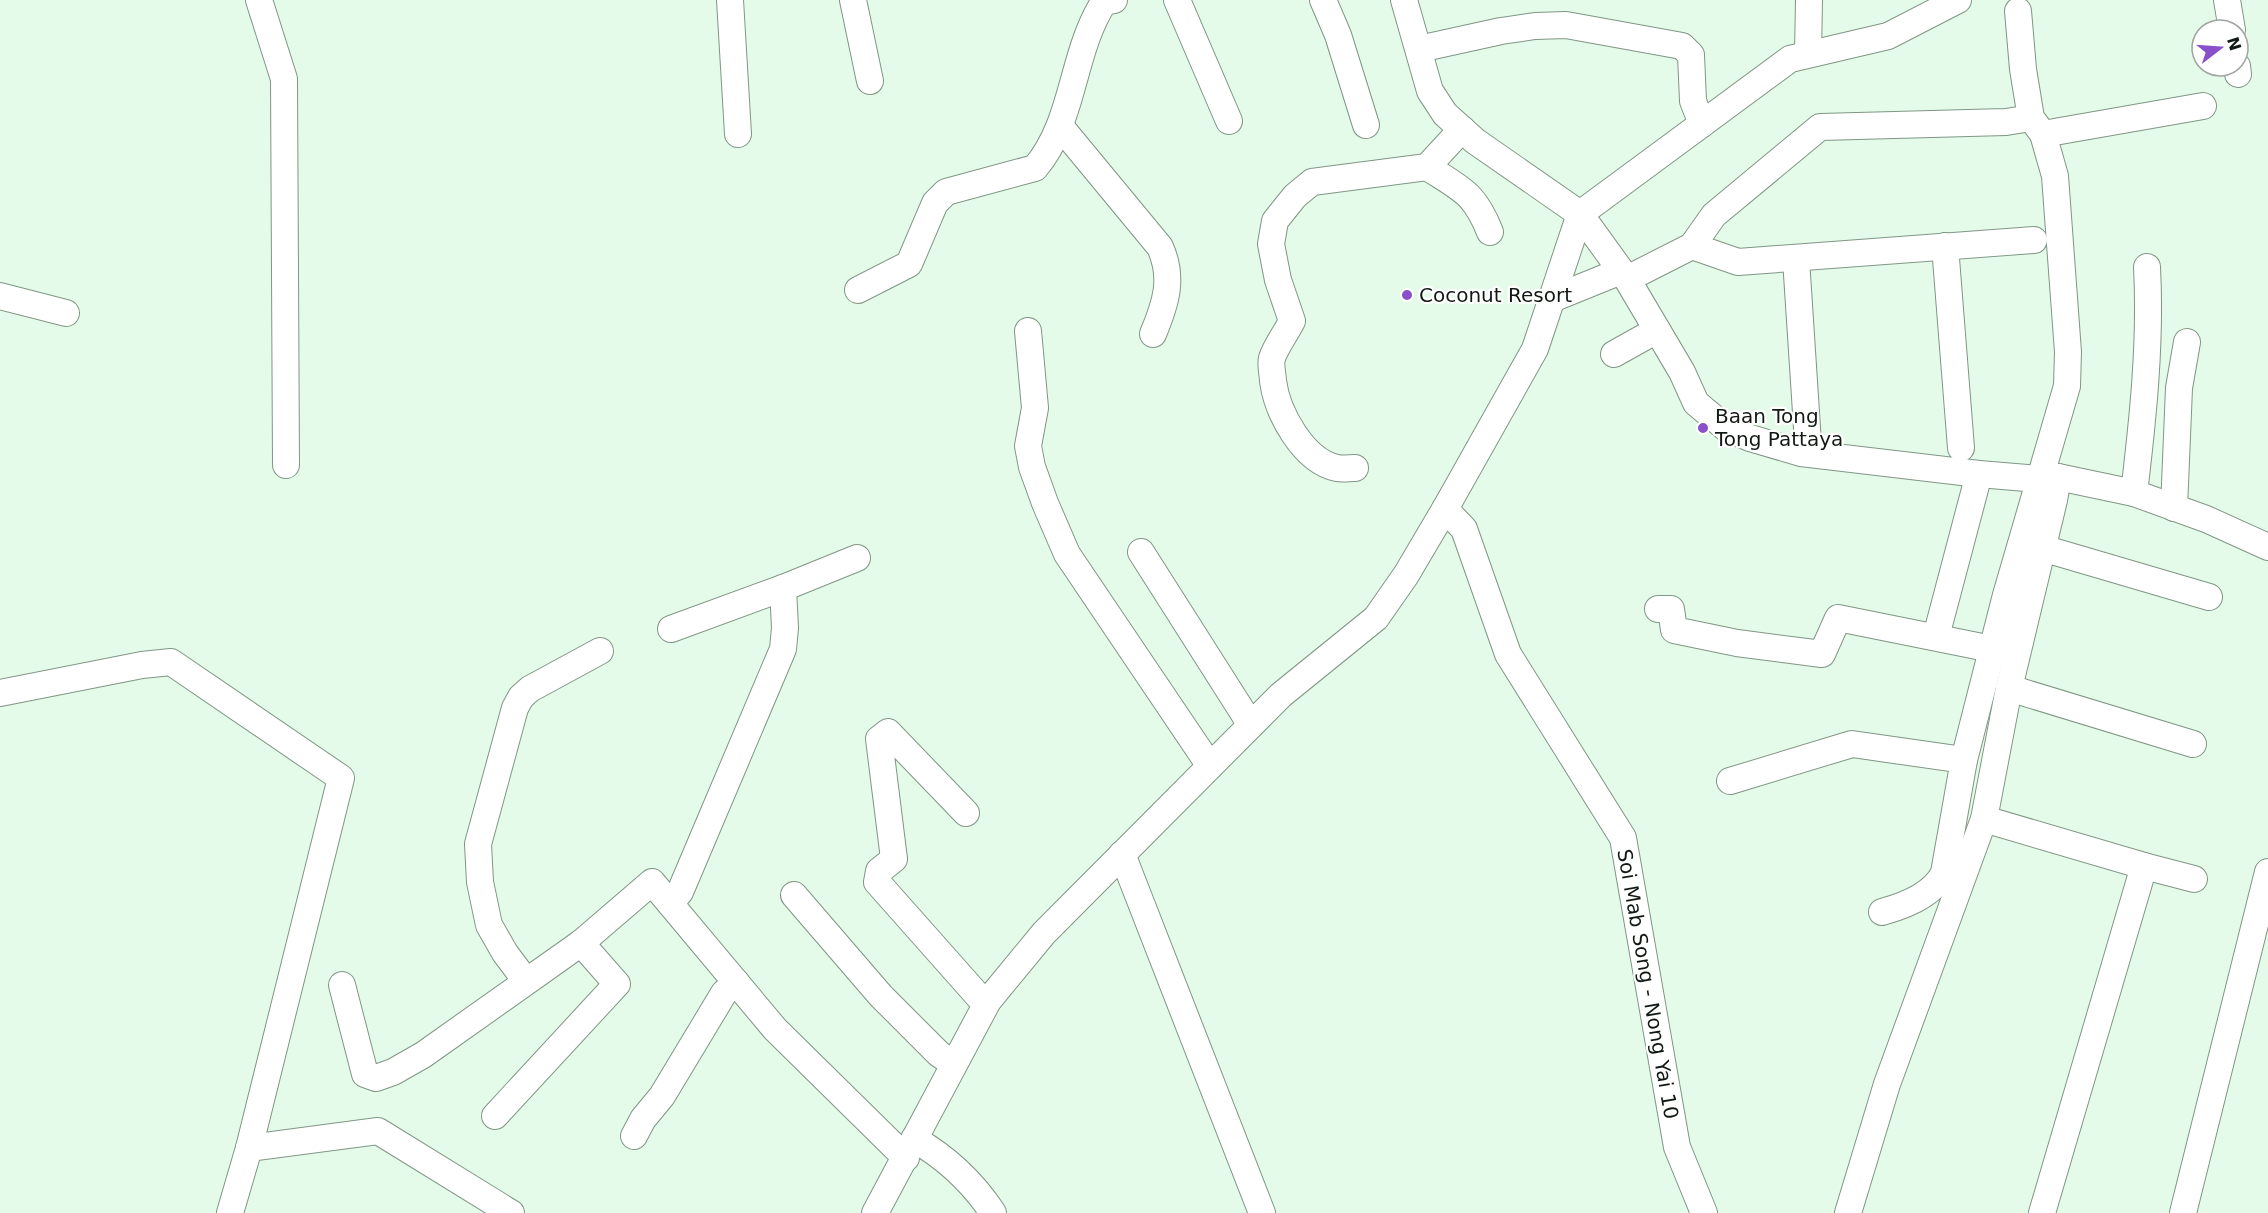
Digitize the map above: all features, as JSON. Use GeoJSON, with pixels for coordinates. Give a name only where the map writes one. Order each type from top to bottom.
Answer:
{"type":"FeatureCollection","features":[{"type":"Feature","properties":{"kind":"street"},"geometry":{"type":"LineString","coordinates":[[260,0],[284,79],[286,465]]}},
{"type":"Feature","properties":{"kind":"street"},"geometry":{"type":"LineString","coordinates":[[730,0],[738,134]]}},
{"type":"Feature","properties":{"kind":"street"},"geometry":{"type":"LineString","coordinates":[[853,0],[870,81]]}},
{"type":"Feature","properties":{"kind":"street"},"geometry":{"type":"LineString","coordinates":[[858,290],[909,264],[935,203],[946,192],[1035,168],[1060,126],[1093,18],[1104,2],[1114,0]]}},
{"type":"Feature","properties":{"kind":"street"},"geometry":{"type":"LineString","coordinates":[[1177,0],[1229,121]]}},
{"type":"Feature","properties":{"kind":"street"},"geometry":{"type":"LineString","coordinates":[[1323,0],[1338,35],[1366,125]]}},
{"type":"Feature","properties":{"kind":"street"},"geometry":{"type":"LineString","coordinates":[[1404,0],[1430,91],[1445,114],[1476,141],[1580,214],[1624,275],[1682,372],[1696,403],[1726,428],[1750,438],[1801,453],[1979,474],[2048,478],[2134,493],[2206,519],[2268,547]]}},
{"type":"Feature","properties":{"kind":"street"},"geometry":{"type":"LineString","coordinates":[[1808,54],[1809,0]]}},
{"type":"Feature","properties":{"kind":"street"},"geometry":{"type":"LineString","coordinates":[[875,1213],[988,1001],[1044,933],[1281,695],[1376,618],[1406,575],[1535,349],[1580,214],[1790,59],[1888,36],[1918,10],[1958,0]]}},
{"type":"Feature","properties":{"kind":"street"},"geometry":{"type":"LineString","coordinates":[[2228,0],[2230,18]]}},
{"type":"Feature","properties":{"kind":"street"},"geometry":{"type":"LineString","coordinates":[[1882,912],[1903,906],[1941,879],[1948,854],[1964,760],[1992,649],[2048,478],[2065,394],[2068,352],[2055,176],[2037,126],[2023,69],[2018,11]]}},
{"type":"Feature","properties":{"kind":"street"},"geometry":{"type":"LineString","coordinates":[[1419,49],[1501,30],[1566,25],[1682,46],[1691,55],[1694,101],[1702,124]]}},
{"type":"Feature","properties":{"kind":"street"},"geometry":{"type":"LineString","coordinates":[[1552,299],[1624,275],[1692,246],[1714,215],[1820,127],[2006,122],[2037,126],[2203,106]]}},
{"type":"Feature","properties":{"kind":"street"},"geometry":{"type":"LineString","coordinates":[[1060,126],[1160,247],[1167,262],[1169,280],[1162,313],[1153,334]]}},
{"type":"Feature","properties":{"kind":"street"},"geometry":{"type":"LineString","coordinates":[[1355,468],[1336,468],[1322,462],[1307,450],[1297,439],[1274,393],[1271,360],[1292,321],[1278,280],[1271,244],[1275,221],[1294,196],[1312,182],[1427,167],[1462,129]]}},
{"type":"Feature","properties":{"kind":"street"},"geometry":{"type":"LineString","coordinates":[[1427,167],[1470,195],[1482,213],[1490,232]]}},
{"type":"Feature","properties":{"kind":"street"},"geometry":{"type":"LineString","coordinates":[[1692,246],[1738,262],[2034,240]]}},
{"type":"Feature","properties":{"kind":"street"},"geometry":{"type":"LineString","coordinates":[[1945,246],[1961,448]]}},
{"type":"Feature","properties":{"kind":"street"},"geometry":{"type":"LineString","coordinates":[[1796,259],[1808,443]]}},
{"type":"Feature","properties":{"kind":"street"},"geometry":{"type":"LineString","coordinates":[[2134,493],[2143,417],[2148,340],[2147,267]]}},
{"type":"Feature","properties":{"kind":"street"},"geometry":{"type":"LineString","coordinates":[[0,296],[66,313]]}},
{"type":"Feature","properties":{"kind":"street"},"geometry":{"type":"LineString","coordinates":[[1614,354],[1657,330]]}},
{"type":"Feature","properties":{"kind":"street"},"geometry":{"type":"LineString","coordinates":[[1028,331],[1035,408],[1028,446],[1032,467],[1045,503],[1067,554],[1210,766]]}},
{"type":"Feature","properties":{"kind":"street"},"geometry":{"type":"LineString","coordinates":[[2174,508],[2179,388],[2187,342]]}},
{"type":"Feature","properties":{"kind":"street"},"geometry":{"type":"LineString","coordinates":[[1938,629],[1979,474]]}},
{"type":"Feature","properties":{"kind":"street"},"geometry":{"type":"LineString","coordinates":[[1848,1213],[1887,1084],[1983,819],[2009,688],[2054,500],[2048,478]]}},
{"type":"Feature","properties":{"kind":"street","name":"Soi Mab Song - Nong Yai 10"},"geometry":{"type":"LineString","coordinates":[[1445,509],[1464,529],[1508,654],[1623,838],[1677,1147],[1704,1213]]}},
{"type":"Feature","properties":{"kind":"street"},"geometry":{"type":"LineString","coordinates":[[2042,548],[2209,597]]}},
{"type":"Feature","properties":{"kind":"street"},"geometry":{"type":"LineString","coordinates":[[1141,552],[1251,725]]}},
{"type":"Feature","properties":{"kind":"street"},"geometry":{"type":"LineString","coordinates":[[671,629],[857,558]]}},
{"type":"Feature","properties":{"kind":"street"},"geometry":{"type":"LineString","coordinates":[[670,903],[680,892],[783,649],[785,628],[783,588]]}},
{"type":"Feature","properties":{"kind":"street"},"geometry":{"type":"LineString","coordinates":[[1658,609],[1671,609],[1674,630],[1737,643],[1822,654],[1838,618],[1992,649]]}},
{"type":"Feature","properties":{"kind":"street"},"geometry":{"type":"LineString","coordinates":[[526,981],[505,953],[489,925],[480,882],[478,844],[510,725],[521,697],[600,651]]}},
{"type":"Feature","properties":{"kind":"street"},"geometry":{"type":"LineString","coordinates":[[0,693],[142,665],[171,662],[341,778],[249,1148],[230,1213]]}},
{"type":"Feature","properties":{"kind":"street"},"geometry":{"type":"LineString","coordinates":[[2009,688],[2193,744]]}},
{"type":"Feature","properties":{"kind":"street"},"geometry":{"type":"LineString","coordinates":[[966,813],[888,732],[879,740],[894,859],[879,871],[878,882],[979,997],[988,1001]]}},
{"type":"Feature","properties":{"kind":"street"},"geometry":{"type":"LineString","coordinates":[[1730,781],[1851,744],[1964,760]]}},
{"type":"Feature","properties":{"kind":"street"},"geometry":{"type":"LineString","coordinates":[[1983,819],[2194,879]]}},
{"type":"Feature","properties":{"kind":"street"},"geometry":{"type":"LineString","coordinates":[[1122,855],[1262,1213]]}},
{"type":"Feature","properties":{"kind":"street"},"geometry":{"type":"LineString","coordinates":[[2042,1213],[2144,866]]}},
{"type":"Feature","properties":{"kind":"street"},"geometry":{"type":"LineString","coordinates":[[2183,1213],[2268,872]]}},
{"type":"Feature","properties":{"kind":"street"},"geometry":{"type":"LineString","coordinates":[[342,985],[365,1074],[376,1078],[393,1072],[423,1055],[581,943],[652,882],[775,1029],[910,1148],[955,1166],[980,1194],[993,1213]]}},
{"type":"Feature","properties":{"kind":"street"},"geometry":{"type":"LineString","coordinates":[[794,895],[881,996],[939,1054],[954,1064]]}},
{"type":"Feature","properties":{"kind":"street"},"geometry":{"type":"LineString","coordinates":[[495,1116],[616,984],[581,943]]}},
{"type":"Feature","properties":{"kind":"street"},"geometry":{"type":"LineString","coordinates":[[634,1136],[643,1119],[662,1096],[724,993],[736,982]]}},
{"type":"Feature","properties":{"kind":"street"},"geometry":{"type":"LineString","coordinates":[[249,1148],[378,1131],[511,1213]]}},
{"type":"Feature","properties":{"kind":"place","name":"Coconut Resort"},"geometry":{"type":"Point","coordinates":[1407,295]}},
{"type":"Feature","properties":{"kind":"place","name":"Baan Tong Tong Pattaya"},"geometry":{"type":"Point","coordinates":[1703,428]}}]}
